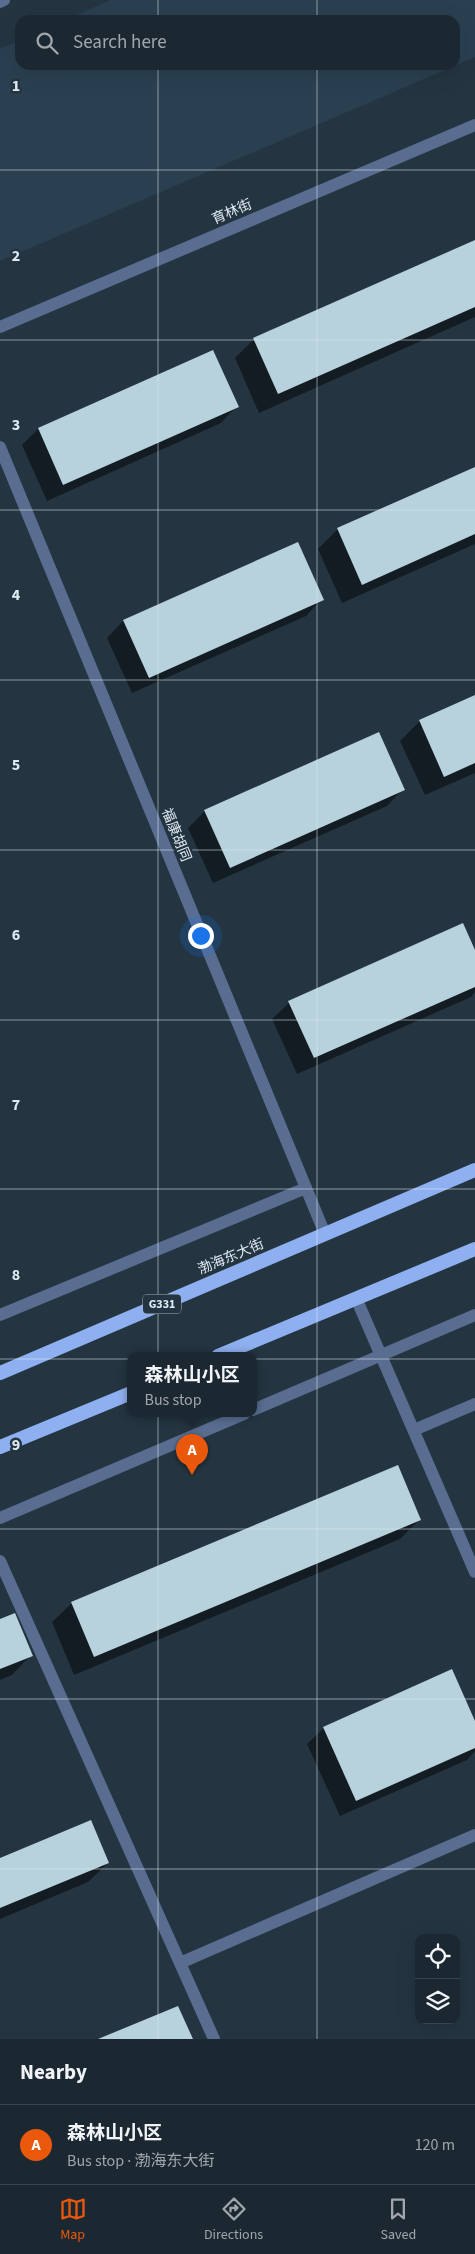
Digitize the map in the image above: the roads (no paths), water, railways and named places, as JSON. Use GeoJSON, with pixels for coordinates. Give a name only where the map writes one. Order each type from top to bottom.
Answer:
{"type":"FeatureCollection","features":[{"type":"Feature","properties":{"kind":"highway","name":"渤海东大街"},"geometry":{"type":"LineString","coordinates":[[0,1373],[475,1170]]}},
{"type":"Feature","properties":{"kind":"highway"},"geometry":{"type":"LineString","coordinates":[[228,1352],[475,1249]]}},
{"type":"Feature","properties":{"kind":"highway"},"geometry":{"type":"LineString","coordinates":[[0,1447],[127,1395]]}},
{"type":"Feature","properties":{"kind":"street"},"geometry":{"type":"LineString","coordinates":[[0,2],[4,0]]}},
{"type":"Feature","properties":{"kind":"street","name":"育林街"},"geometry":{"type":"LineString","coordinates":[[0,327],[475,125]]}},
{"type":"Feature","properties":{"kind":"street","name":"福康胡同"},"geometry":{"type":"LineString","coordinates":[[0,447],[325,1234]]}},
{"type":"Feature","properties":{"kind":"street"},"geometry":{"type":"LineString","coordinates":[[0,1315],[306,1188]]}},
{"type":"Feature","properties":{"kind":"street"},"geometry":{"type":"LineString","coordinates":[[356,1298],[475,1572]]}},
{"type":"Feature","properties":{"kind":"street"},"geometry":{"type":"LineString","coordinates":[[257,1408],[475,1315]]}},
{"type":"Feature","properties":{"kind":"street"},"geometry":{"type":"LineString","coordinates":[[414,1430],[475,1404]]}},
{"type":"Feature","properties":{"kind":"street"},"geometry":{"type":"LineString","coordinates":[[0,1518],[237,1417]]}},
{"type":"Feature","properties":{"kind":"street"},"geometry":{"type":"LineString","coordinates":[[0,1561],[214,2039]]}},
{"type":"Feature","properties":{"kind":"street"},"geometry":{"type":"LineString","coordinates":[[180,1963],[475,1835]]}},
{"type":"Feature","properties":{"kind":"place","name":"森林山小区"},"geometry":{"type":"Point","coordinates":[192,1475]}}]}
